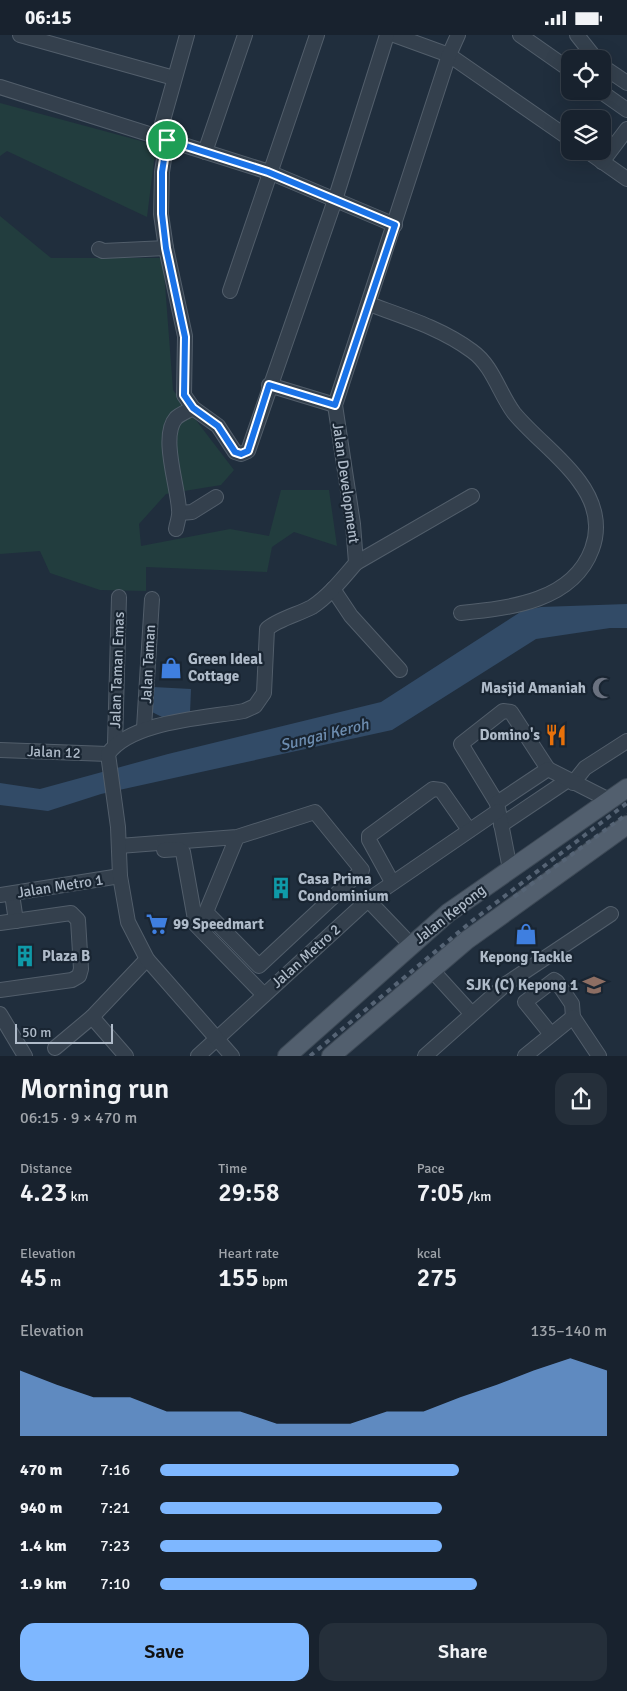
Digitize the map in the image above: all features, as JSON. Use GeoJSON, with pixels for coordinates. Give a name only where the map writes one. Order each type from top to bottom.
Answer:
{"type":"FeatureCollection","features":[{"type":"Feature","properties":{"kind":"main road","name":"Jalan Kepong"},"geometry":{"type":"LineString","coordinates":[[287,1056],[448,913],[627,788]]}},
{"type":"Feature","properties":{"kind":"main road","name":"Jalan Kepong"},"geometry":{"type":"LineString","coordinates":[[331,1056],[467,940],[627,825]]}},
{"type":"Feature","properties":{"kind":"street"},"geometry":{"type":"LineString","coordinates":[[20,35],[174,78]]}},
{"type":"Feature","properties":{"kind":"street"},"geometry":{"type":"LineString","coordinates":[[187,35],[174,78],[162,139],[161,199],[166,248],[185,337],[184,395],[193,408],[218,426],[235,452],[241,454],[248,451],[269,385],[335,200],[387,35]]}},
{"type":"Feature","properties":{"kind":"street"},"geometry":{"type":"LineString","coordinates":[[205,152],[245,35]]}},
{"type":"Feature","properties":{"kind":"street"},"geometry":{"type":"LineString","coordinates":[[230,291],[268,172],[317,35]]}},
{"type":"Feature","properties":{"kind":"street"},"geometry":{"type":"LineString","coordinates":[[394,35],[449,55],[561,133]]}},
{"type":"Feature","properties":{"kind":"street","name":"Jalan Development"},"geometry":{"type":"LineString","coordinates":[[110,753],[144,728],[244,711],[255,707],[264,693],[267,629],[272,624],[285,621],[313,606],[356,563],[353,524],[335,405],[449,55],[458,35]]}},
{"type":"Feature","properties":{"kind":"street"},"geometry":{"type":"LineString","coordinates":[[520,35],[561,64]]}},
{"type":"Feature","properties":{"kind":"street"},"geometry":{"type":"LineString","coordinates":[[577,35],[589,50]]}},
{"type":"Feature","properties":{"kind":"street"},"geometry":{"type":"LineString","coordinates":[[611,72],[627,83]]}},
{"type":"Feature","properties":{"kind":"street"},"geometry":{"type":"LineString","coordinates":[[0,87],[268,172],[395,225]]}},
{"type":"Feature","properties":{"kind":"street"},"geometry":{"type":"LineString","coordinates":[[611,99],[627,110]]}},
{"type":"Feature","properties":{"kind":"street"},"geometry":{"type":"LineString","coordinates":[[602,162],[627,129]]}},
{"type":"Feature","properties":{"kind":"street"},"geometry":{"type":"LineString","coordinates":[[599,160],[627,179]]}},
{"type":"Feature","properties":{"kind":"street"},"geometry":{"type":"LineString","coordinates":[[99,249],[103,251],[166,248]]}},
{"type":"Feature","properties":{"kind":"street"},"geometry":{"type":"LineString","coordinates":[[369,304],[434,328],[473,351],[489,369],[514,413],[580,482],[594,510],[597,536],[587,563],[560,590],[536,599],[495,610],[462,613]]}},
{"type":"Feature","properties":{"kind":"street"},"geometry":{"type":"LineString","coordinates":[[269,385],[335,405]]}},
{"type":"Feature","properties":{"kind":"street"},"geometry":{"type":"LineString","coordinates":[[176,529],[180,513],[175,474],[168,449],[172,424],[177,417],[193,408]]}},
{"type":"Feature","properties":{"kind":"street"},"geometry":{"type":"LineString","coordinates":[[356,563],[472,496]]}},
{"type":"Feature","properties":{"kind":"street"},"geometry":{"type":"LineString","coordinates":[[180,513],[192,512],[216,497]]}},
{"type":"Feature","properties":{"kind":"street"},"geometry":{"type":"LineString","coordinates":[[332,589],[352,616],[400,670]]}},
{"type":"Feature","properties":{"kind":"street","name":"Jalan Taman Emas"},"geometry":{"type":"LineString","coordinates":[[119,597],[110,753],[119,851]]}},
{"type":"Feature","properties":{"kind":"street","name":"Jalan Taman"},"geometry":{"type":"LineString","coordinates":[[144,728],[152,599]]}},
{"type":"Feature","properties":{"kind":"street"},"geometry":{"type":"LineString","coordinates":[[510,869],[497,807],[461,744],[503,711],[511,712],[548,769],[609,800]]}},
{"type":"Feature","properties":{"kind":"street"},"geometry":{"type":"LineString","coordinates":[[501,825],[571,781],[585,768],[627,741]]}},
{"type":"Feature","properties":{"kind":"street","name":"Jalan 12"},"geometry":{"type":"LineString","coordinates":[[0,750],[110,753]]}},
{"type":"Feature","properties":{"kind":"street","name":"Jalan Metro 2"},"geometry":{"type":"LineString","coordinates":[[198,1056],[368,900],[469,830],[548,769]]}},
{"type":"Feature","properties":{"kind":"street"},"geometry":{"type":"LineString","coordinates":[[392,882],[369,840],[369,836],[433,789],[441,790],[469,830]]}},
{"type":"Feature","properties":{"kind":"street"},"geometry":{"type":"LineString","coordinates":[[119,851],[237,837],[314,812],[362,867],[259,966],[206,912],[237,837]]}},
{"type":"Feature","properties":{"kind":"street"},"geometry":{"type":"LineString","coordinates":[[119,851],[182,850],[196,925],[264,995]]}},
{"type":"Feature","properties":{"kind":"street"},"geometry":{"type":"LineString","coordinates":[[119,851],[120,877],[128,922],[147,959],[232,1056]]}},
{"type":"Feature","properties":{"kind":"street","name":"Jalan Metro 1"},"geometry":{"type":"LineString","coordinates":[[6,894],[120,877]]}},
{"type":"Feature","properties":{"kind":"street"},"geometry":{"type":"LineString","coordinates":[[6,894],[16,921]]}},
{"type":"Feature","properties":{"kind":"street"},"geometry":{"type":"LineString","coordinates":[[368,900],[411,945]]}},
{"type":"Feature","properties":{"kind":"street"},"geometry":{"type":"LineString","coordinates":[[0,923],[71,913],[76,915],[78,920],[81,969],[79,976],[72,980],[0,990]]}},
{"type":"Feature","properties":{"kind":"street"},"geometry":{"type":"LineString","coordinates":[[425,1056],[471,1013],[506,984],[610,914]]}},
{"type":"Feature","properties":{"kind":"street"},"geometry":{"type":"LineString","coordinates":[[55,1048],[92,1017],[147,959]]}},
{"type":"Feature","properties":{"kind":"street"},"geometry":{"type":"LineString","coordinates":[[431,969],[471,1013]]}},
{"type":"Feature","properties":{"kind":"street"},"geometry":{"type":"LineString","coordinates":[[550,1033],[526,1004],[526,999],[550,982],[557,981],[572,1004],[573,1017],[599,1056]]}},
{"type":"Feature","properties":{"kind":"street"},"geometry":{"type":"LineString","coordinates":[[0,1014],[25,1056]]}},
{"type":"Feature","properties":{"kind":"street"},"geometry":{"type":"LineString","coordinates":[[92,1017],[126,1056]]}},
{"type":"Feature","properties":{"kind":"street"},"geometry":{"type":"LineString","coordinates":[[525,1056],[550,1033],[573,1017]]}},
{"type":"Feature","properties":{"kind":"green space"},"geometry":{"type":"Polygon","coordinates":[[[0,103],[156,145],[147,217],[7,151],[0,156],[0,103]]]}},
{"type":"Feature","properties":{"kind":"green space"},"geometry":{"type":"Polygon","coordinates":[[[0,216],[51,258],[163,258],[173,390],[234,470],[221,485],[166,494],[139,524],[141,546],[230,529],[269,536],[281,490],[329,490],[337,546],[294,532],[272,547],[267,572],[146,567],[146,591],[100,590],[50,573],[40,551],[0,554],[0,216]]]}},
{"type":"Feature","properties":{"kind":"water","name":"Sungai Keroh"},"geometry":{"type":"Polygon","coordinates":[[[627,604],[627,628],[610,628],[536,639],[392,730],[101,794],[48,811],[0,805],[0,783],[40,789],[168,754],[381,702],[522,611],[541,607],[627,604]]]}},
{"type":"Feature","properties":{"kind":"water"},"geometry":{"type":"Polygon","coordinates":[[[153,687],[191,689],[190,713],[164,718],[152,712],[153,687]]]}},
{"type":"Feature","properties":{"kind":"railway"},"geometry":{"type":"LineString","coordinates":[[310,1056],[472,921],[627,803]]}},
{"type":"Feature","properties":{"kind":"railway"},"geometry":{"type":"LineString","coordinates":[[514,897],[627,814]]}},
{"type":"Feature","properties":{"kind":"place","name":"Green Ideal Cottage"},"geometry":{"type":"Point","coordinates":[171,668]}},
{"type":"Feature","properties":{"kind":"place","name":"Masjid Amaniah"},"geometry":{"type":"Point","coordinates":[603,688]}},
{"type":"Feature","properties":{"kind":"place","name":"Domino's"},"geometry":{"type":"Point","coordinates":[556,735]}},
{"type":"Feature","properties":{"kind":"place","name":"Casa Prima Condominium"},"geometry":{"type":"Point","coordinates":[281,888]}},
{"type":"Feature","properties":{"kind":"place","name":"99 Speedmart"},"geometry":{"type":"Point","coordinates":[157,924]}},
{"type":"Feature","properties":{"kind":"place","name":"Kepong Tackle"},"geometry":{"type":"Point","coordinates":[526,934]}},
{"type":"Feature","properties":{"kind":"place","name":"Plaza B"},"geometry":{"type":"Point","coordinates":[25,956]}},
{"type":"Feature","properties":{"kind":"place","name":"SJK (C) Kepong 1"},"geometry":{"type":"Point","coordinates":[594,985]}},
{"type":"Feature","properties":{"kind":"route"},"geometry":{"type":"LineString","coordinates":[[167,140],[268,172],[395,225],[335,405],[269,385],[248,451],[241,454],[235,452],[218,426],[193,408],[184,395],[185,337],[162,226],[162,172],[167,140]]}}]}
